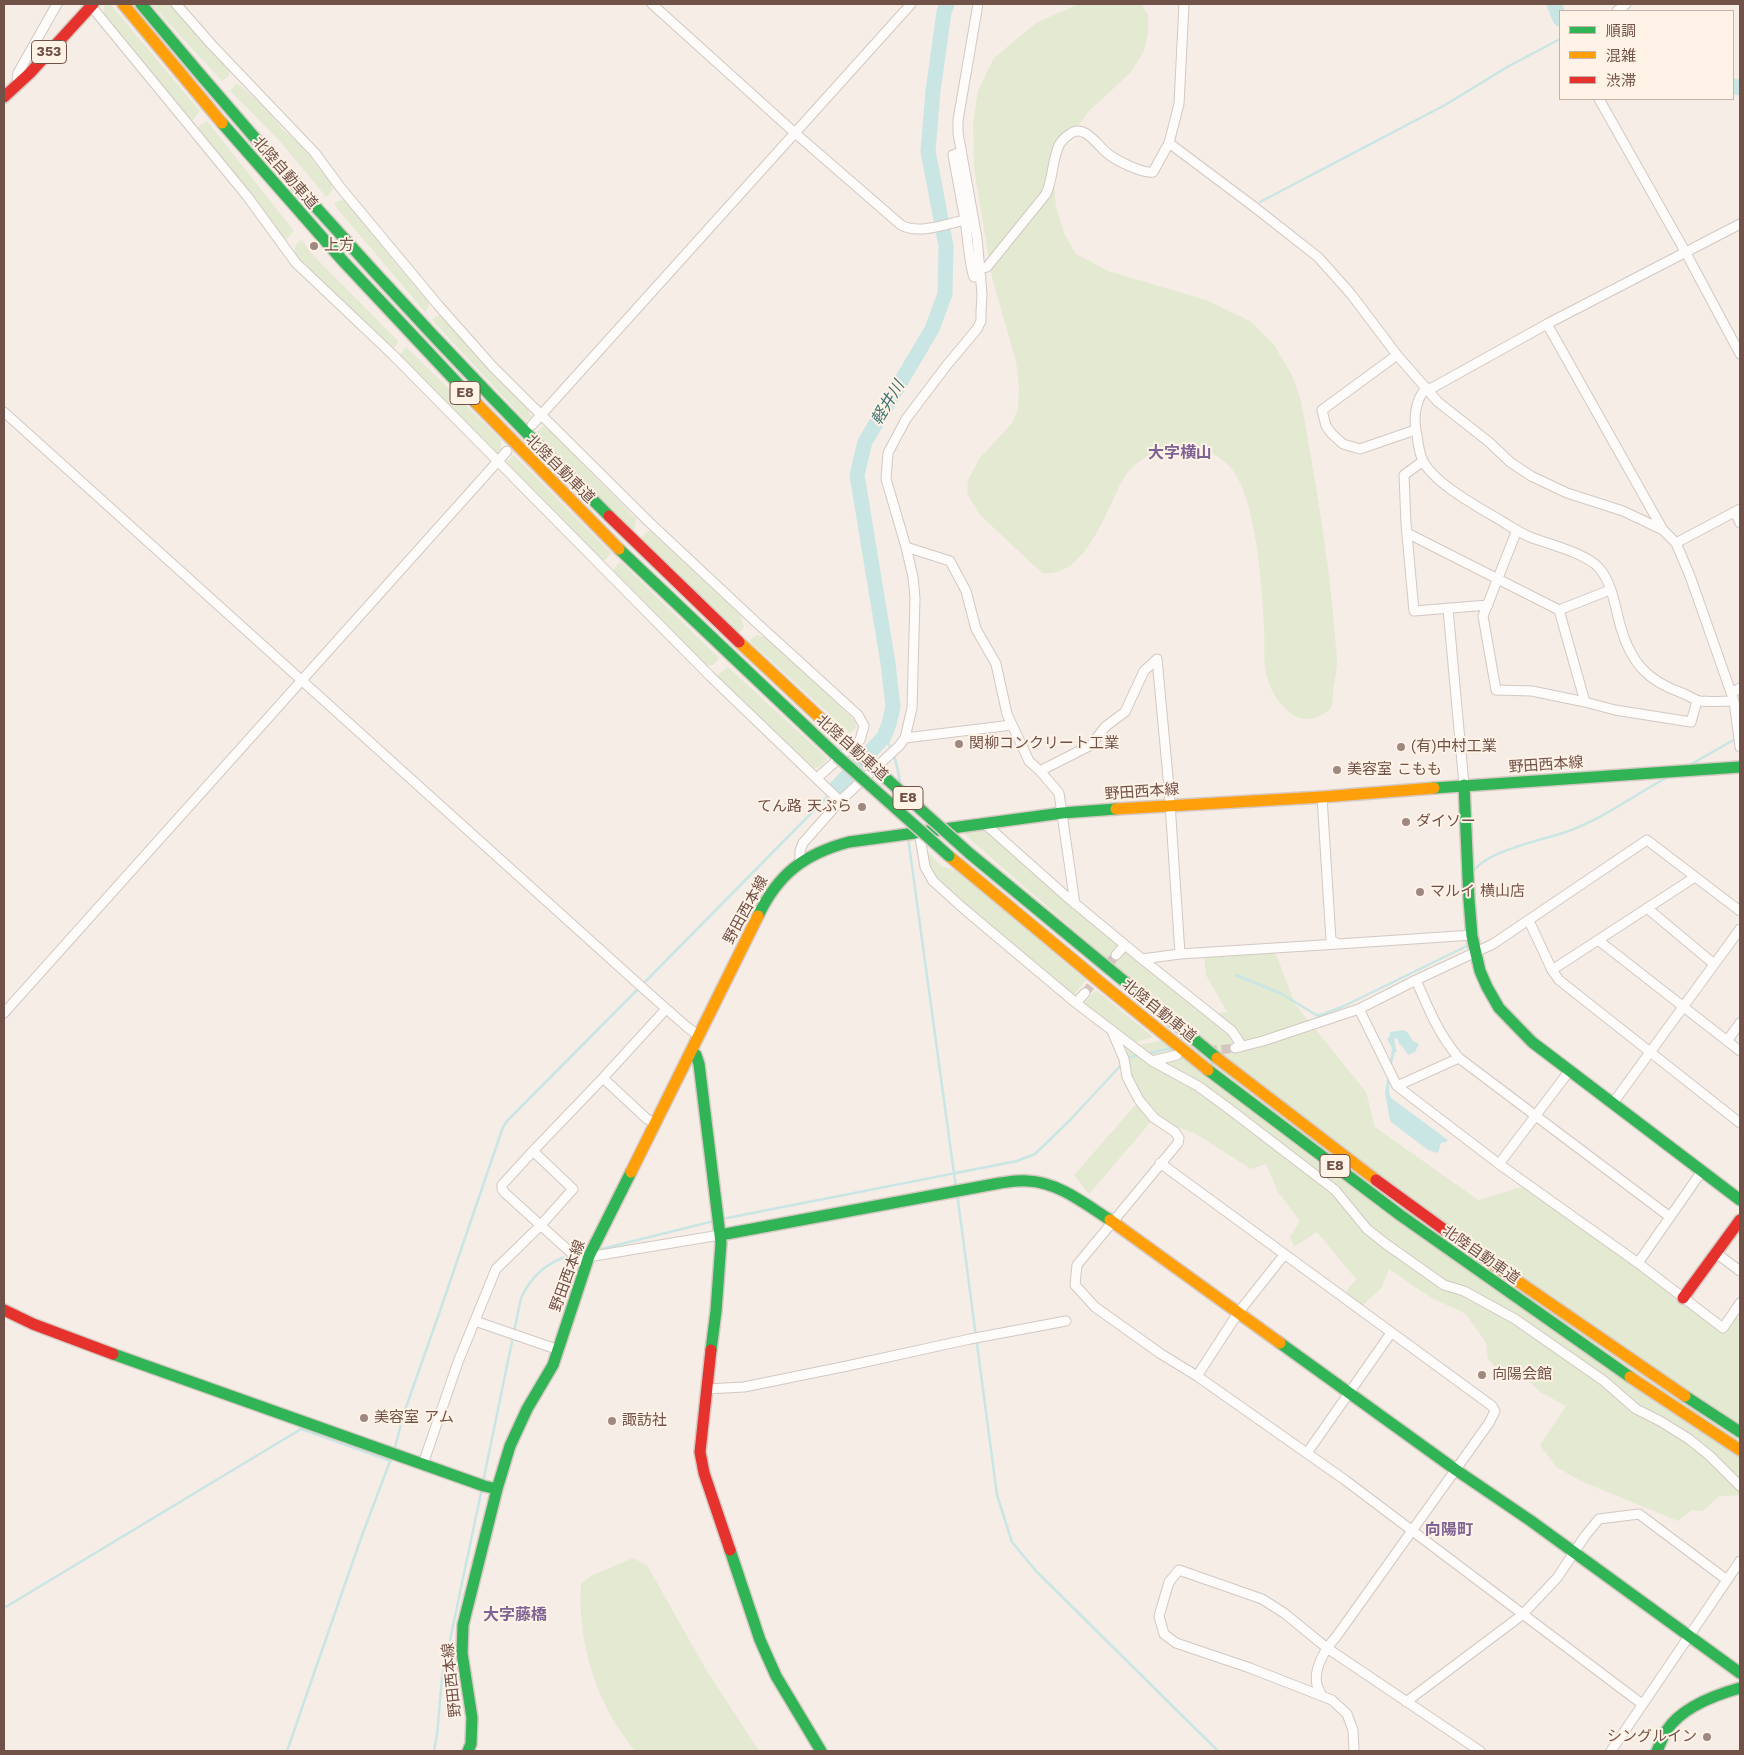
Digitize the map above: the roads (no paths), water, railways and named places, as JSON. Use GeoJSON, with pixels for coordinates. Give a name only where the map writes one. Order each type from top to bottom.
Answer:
{"type":"FeatureCollection","features":[{"type":"Feature","properties":{"kind":"main road","name":"北陸自動車道"},"geometry":{"type":"LineString","coordinates":[[122,4],[304,218],[481,410],[640,570],[837,756],[949,856],[1193,1058],[1441,1245],[1552,1324],[1740,1450]]}},
{"type":"Feature","properties":{"kind":"main road","name":"北陸自動車道"},"geometry":{"type":"LineString","coordinates":[[141,4],[223,103],[313,206],[500,408],[655,564],[745,650],[848,744],[969,852],[1130,988],[1320,1138],[1537,1295],[1667,1385],[1740,1432]]}},
{"type":"Feature","properties":{"kind":"main road","name":"353"},"geometry":{"type":"LineString","coordinates":[[4,97],[20,84],[92,5]]}},
{"type":"Feature","properties":{"kind":"main road","name":"野田西本線"},"geometry":{"type":"LineString","coordinates":[[468,1751],[471,1744],[472,1718],[462,1653],[463,1624],[497,1489],[516,1429],[550,1371],[559,1350],[587,1259],[698,1035],[769,895],[783,877],[800,861],[820,850],[849,842],[1062,813],[1322,797],[1464,785],[1740,767]]}},
{"type":"Feature","properties":{"kind":"main road"},"geometry":{"type":"LineString","coordinates":[[1464,785],[1469,912],[1474,943],[1484,980],[1495,1003],[1509,1020],[1532,1042],[1740,1200]]}},
{"type":"Feature","properties":{"kind":"main road"},"geometry":{"type":"LineString","coordinates":[[690,1052],[696,1055],[699,1064],[720,1235],[720,1265],[716,1311],[700,1452],[704,1473],[760,1640],[776,1676],[821,1751]]}},
{"type":"Feature","properties":{"kind":"main road"},"geometry":{"type":"LineString","coordinates":[[720,1235],[1000,1183],[1031,1181],[1054,1188],[1112,1221],[1740,1673]]}},
{"type":"Feature","properties":{"kind":"main road"},"geometry":{"type":"LineString","coordinates":[[1684,1298],[1740,1220]]}},
{"type":"Feature","properties":{"kind":"main road"},"geometry":{"type":"LineString","coordinates":[[4,1310],[33,1324],[104,1351],[497,1489]]}},
{"type":"Feature","properties":{"kind":"main road"},"geometry":{"type":"LineString","coordinates":[[1657,1751],[1668,1728],[1679,1717],[1706,1700],[1740,1688]]}},
{"type":"Feature","properties":{"kind":"street"},"geometry":{"type":"LineString","coordinates":[[20,84],[17,78],[18,73],[57,4]]}},
{"type":"Feature","properties":{"kind":"street"},"geometry":{"type":"LineString","coordinates":[[176,4],[212,45],[299,135],[438,305],[494,367],[676,547],[858,715],[864,726],[860,740],[817,778]]}},
{"type":"Feature","properties":{"kind":"street"},"geometry":{"type":"LineString","coordinates":[[652,4],[900,225],[905,228],[918,230],[960,221]]}},
{"type":"Feature","properties":{"kind":"street"},"geometry":{"type":"LineString","coordinates":[[532,425],[911,4]]}},
{"type":"Feature","properties":{"kind":"street"},"geometry":{"type":"LineString","coordinates":[[800,861],[800,851],[803,842],[838,799],[897,748],[905,738],[912,708],[915,598],[913,577],[906,547],[886,479],[888,454],[906,419],[977,329],[981,320],[981,273],[977,238],[958,133],[958,120],[978,4]]}},
{"type":"Feature","properties":{"kind":"street"},"geometry":{"type":"LineString","coordinates":[[961,152],[953,155],[960,221],[970,251],[971,271],[974,277],[987,267],[1046,194],[1049,188],[1053,162],[1059,146],[1063,139],[1074,131],[1080,130],[1086,134],[1112,157],[1149,173],[1153,172],[1169,143],[1179,104],[1184,4]]}},
{"type":"Feature","properties":{"kind":"street"},"geometry":{"type":"LineString","coordinates":[[92,5],[246,196],[296,263],[393,355],[710,676],[817,778],[819,783],[838,799]]}},
{"type":"Feature","properties":{"kind":"street"},"geometry":{"type":"LineString","coordinates":[[1600,100],[1686,253],[1740,354]]}},
{"type":"Feature","properties":{"kind":"street"},"geometry":{"type":"LineString","coordinates":[[1169,143],[1318,257],[1351,294],[1398,355],[1438,402],[1489,442],[1510,462],[1530,476],[1568,493],[1623,511],[1663,530]]}},
{"type":"Feature","properties":{"kind":"street"},"geometry":{"type":"LineString","coordinates":[[1740,224],[1547,324],[1432,388],[1426,388],[1421,393],[1417,403],[1415,430],[1423,460],[1436,476],[1463,498],[1528,536],[1570,551],[1589,560],[1599,568],[1610,590],[1631,654],[1642,671],[1666,688],[1689,696],[1697,701],[1732,697],[1740,688]]}},
{"type":"Feature","properties":{"kind":"street"},"geometry":{"type":"LineString","coordinates":[[1547,324],[1663,530],[1676,543],[1690,576],[1732,697],[1739,728],[1740,747]]}},
{"type":"Feature","properties":{"kind":"street"},"geometry":{"type":"LineString","coordinates":[[1398,355],[1322,410],[1326,426],[1332,434],[1343,444],[1360,449],[1415,430]]}},
{"type":"Feature","properties":{"kind":"street"},"geometry":{"type":"LineString","coordinates":[[4,412],[644,989],[698,1035]]}},
{"type":"Feature","properties":{"kind":"street"},"geometry":{"type":"LineString","coordinates":[[4,1013],[507,451]]}},
{"type":"Feature","properties":{"kind":"street"},"geometry":{"type":"LineString","coordinates":[[1423,460],[1404,475],[1414,611],[1488,606]]}},
{"type":"Feature","properties":{"kind":"street"},"geometry":{"type":"LineString","coordinates":[[1676,543],[1737,511],[1740,523]]}},
{"type":"Feature","properties":{"kind":"street"},"geometry":{"type":"LineString","coordinates":[[1517,530],[1483,616],[1496,690],[1532,691],[1615,710],[1690,722],[1697,701]]}},
{"type":"Feature","properties":{"kind":"street"},"geometry":{"type":"LineString","coordinates":[[1407,533],[1559,610],[1585,702]]}},
{"type":"Feature","properties":{"kind":"street"},"geometry":{"type":"LineString","coordinates":[[906,547],[950,561],[966,591],[976,629],[996,664],[1007,714],[1012,725],[1029,761],[1059,793],[1075,904]]}},
{"type":"Feature","properties":{"kind":"street"},"geometry":{"type":"LineString","coordinates":[[1559,610],[1610,590]]}},
{"type":"Feature","properties":{"kind":"street"},"geometry":{"type":"LineString","coordinates":[[1448,609],[1464,785]]}},
{"type":"Feature","properties":{"kind":"street"},"geometry":{"type":"LineString","coordinates":[[1040,771],[1091,745],[1106,726],[1126,712],[1144,671],[1157,659],[1170,805],[1180,954]]}},
{"type":"Feature","properties":{"kind":"street"},"geometry":{"type":"LineString","coordinates":[[905,738],[1012,725]]}},
{"type":"Feature","properties":{"kind":"street"},"geometry":{"type":"LineString","coordinates":[[1322,797],[1330,940],[1338,944]]}},
{"type":"Feature","properties":{"kind":"street"},"geometry":{"type":"LineString","coordinates":[[984,824],[1124,946],[1234,1034],[1240,1043],[1237,1048],[1359,1009],[1416,980],[1474,943]]}},
{"type":"Feature","properties":{"kind":"street"},"geometry":{"type":"LineString","coordinates":[[920,831],[925,866],[933,880],[964,909],[1076,1003],[1151,1060],[1198,1086],[1336,1190],[1367,1229],[1386,1244],[1444,1285],[1464,1291],[1515,1319],[1604,1381],[1636,1409],[1689,1439],[1710,1456],[1740,1486]]}},
{"type":"Feature","properties":{"kind":"street"},"geometry":{"type":"LineString","coordinates":[[1142,959],[1180,954],[1338,944],[1494,944],[1647,840],[1740,911]]}},
{"type":"Feature","properties":{"kind":"street"},"geometry":{"type":"LineString","coordinates":[[1552,970],[1695,877]]}},
{"type":"Feature","properties":{"kind":"street"},"geometry":{"type":"LineString","coordinates":[[1647,908],[1714,964]]}},
{"type":"Feature","properties":{"kind":"street"},"geometry":{"type":"LineString","coordinates":[[1528,921],[1552,970],[1560,980],[1740,1123]]}},
{"type":"Feature","properties":{"kind":"street"},"geometry":{"type":"LineString","coordinates":[[1613,1103],[1740,929]]}},
{"type":"Feature","properties":{"kind":"street"},"geometry":{"type":"LineString","coordinates":[[1598,940],[1740,1051]]}},
{"type":"Feature","properties":{"kind":"street"},"geometry":{"type":"LineString","coordinates":[[1116,955],[1124,946]]}},
{"type":"Feature","properties":{"kind":"street"},"geometry":{"type":"LineString","coordinates":[[1416,980],[1438,1030],[1448,1046],[1459,1058],[1670,1217]]}},
{"type":"Feature","properties":{"kind":"street"},"geometry":{"type":"LineString","coordinates":[[1076,1003],[1085,993]]}},
{"type":"Feature","properties":{"kind":"street"},"geometry":{"type":"LineString","coordinates":[[666,1008],[603,1078],[504,1182],[502,1187],[505,1193],[580,1260],[720,1235]]}},
{"type":"Feature","properties":{"kind":"street"},"geometry":{"type":"LineString","coordinates":[[1359,1009],[1397,1086],[1499,1164],[1638,1263],[1722,1328],[1740,1303]]}},
{"type":"Feature","properties":{"kind":"street"},"geometry":{"type":"LineString","coordinates":[[1727,1041],[1740,1023]]}},
{"type":"Feature","properties":{"kind":"street"},"geometry":{"type":"LineString","coordinates":[[1112,1031],[1130,1086],[1154,1118],[1175,1132],[1179,1138],[1178,1143],[1077,1265],[1075,1285],[1095,1306],[1161,1354],[1197,1376],[1307,1453],[1642,1704]]}},
{"type":"Feature","properties":{"kind":"street"},"geometry":{"type":"LineString","coordinates":[[1151,1060],[1177,1055]]}},
{"type":"Feature","properties":{"kind":"street"},"geometry":{"type":"LineString","coordinates":[[1397,1086],[1459,1058]]}},
{"type":"Feature","properties":{"kind":"street"},"geometry":{"type":"LineString","coordinates":[[1499,1164],[1570,1070]]}},
{"type":"Feature","properties":{"kind":"street"},"geometry":{"type":"LineString","coordinates":[[603,1078],[647,1119],[655,1123]]}},
{"type":"Feature","properties":{"kind":"street"},"geometry":{"type":"LineString","coordinates":[[423,1464],[458,1362],[496,1269],[541,1226],[573,1189],[533,1151]]}},
{"type":"Feature","properties":{"kind":"street"},"geometry":{"type":"LineString","coordinates":[[1160,1163],[1492,1406],[1495,1411],[1489,1423],[1456,1470],[1327,1648],[1318,1667],[1316,1684],[1322,1696]]}},
{"type":"Feature","properties":{"kind":"street"},"geometry":{"type":"LineString","coordinates":[[1638,1263],[1702,1171]]}},
{"type":"Feature","properties":{"kind":"street"},"geometry":{"type":"LineString","coordinates":[[1716,1252],[1740,1271]]}},
{"type":"Feature","properties":{"kind":"street"},"geometry":{"type":"LineString","coordinates":[[1197,1376],[1238,1313],[1284,1255]]}},
{"type":"Feature","properties":{"kind":"street"},"geometry":{"type":"LineString","coordinates":[[475,1321],[559,1350]]}},
{"type":"Feature","properties":{"kind":"street"},"geometry":{"type":"LineString","coordinates":[[706,1389],[744,1387],[974,1338],[1066,1322]]}},
{"type":"Feature","properties":{"kind":"street"},"geometry":{"type":"LineString","coordinates":[[1307,1453],[1391,1333]]}},
{"type":"Feature","properties":{"kind":"street"},"geometry":{"type":"LineString","coordinates":[[1406,1702],[1522,1615],[1557,1578],[1599,1518],[1639,1514],[1727,1580]]}},
{"type":"Feature","properties":{"kind":"street"},"geometry":{"type":"LineString","coordinates":[[1611,1751],[1740,1561]]}},
{"type":"Feature","properties":{"kind":"street"},"geometry":{"type":"LineString","coordinates":[[1354,1751],[1353,1730],[1347,1714],[1332,1700],[1250,1668],[1176,1643],[1164,1634],[1159,1616],[1169,1582],[1179,1570],[1262,1599],[1284,1613],[1327,1648],[1480,1751]]}},
{"type":"Feature","properties":{"kind":"water"},"geometry":{"type":"Polygon","coordinates":[[[1404,1030],[1413,1041],[1419,1044],[1415,1052],[1408,1055],[1399,1044],[1397,1038],[1394,1039],[1397,1052],[1395,1052],[1389,1082],[1391,1098],[1448,1140],[1441,1143],[1438,1153],[1428,1150],[1390,1120],[1385,1093],[1392,1048],[1387,1039],[1390,1036],[1390,1032],[1404,1030]]]}},
{"type":"Feature","properties":{"kind":"waterway","name":"軽井川"},"geometry":{"type":"LineString","coordinates":[[835,789],[884,737],[893,707],[888,663],[857,475],[865,442],[932,329],[945,294],[946,246],[928,151],[933,91],[944,12],[947,4]]}},
{"type":"Feature","properties":{"kind":"waterway"},"geometry":{"type":"LineString","coordinates":[[1554,4],[1559,16]]}},
{"type":"Feature","properties":{"kind":"waterway"},"geometry":{"type":"LineString","coordinates":[[1260,202],[1445,105],[1509,66],[1559,40]]}},
{"type":"Feature","properties":{"kind":"waterway"},"geometry":{"type":"LineString","coordinates":[[1734,86],[1740,88]]}},
{"type":"Feature","properties":{"kind":"waterway"},"geometry":{"type":"LineString","coordinates":[[884,737],[895,758],[900,782]]}},
{"type":"Feature","properties":{"kind":"waterway"},"geometry":{"type":"LineString","coordinates":[[1688,766],[1737,738]]}},
{"type":"Feature","properties":{"kind":"waterway"},"geometry":{"type":"LineString","coordinates":[[1473,872],[1490,858],[1502,852],[1580,827],[1606,814],[1668,777]]}},
{"type":"Feature","properties":{"kind":"waterway"},"geometry":{"type":"LineString","coordinates":[[643,984],[835,789]]}},
{"type":"Feature","properties":{"kind":"waterway"},"geometry":{"type":"LineString","coordinates":[[908,837],[956,1188]]}},
{"type":"Feature","properties":{"kind":"waterway"},"geometry":{"type":"LineString","coordinates":[[1473,882],[1479,940],[1476,942]]}},
{"type":"Feature","properties":{"kind":"waterway"},"geometry":{"type":"LineString","coordinates":[[1236,975],[1282,994],[1318,1016],[1342,1007],[1471,944]]}},
{"type":"Feature","properties":{"kind":"waterway"},"geometry":{"type":"LineString","coordinates":[[394,1451],[404,1413],[503,1127],[639,988]]}},
{"type":"Feature","properties":{"kind":"waterway"},"geometry":{"type":"LineString","coordinates":[[1146,1054],[1172,1048]]}},
{"type":"Feature","properties":{"kind":"waterway"},"geometry":{"type":"LineString","coordinates":[[1127,1060],[1130,1057],[1140,1055]]}},
{"type":"Feature","properties":{"kind":"waterway"},"geometry":{"type":"LineString","coordinates":[[722,1219],[1017,1161],[1035,1154],[1070,1120],[1123,1063]]}},
{"type":"Feature","properties":{"kind":"waterway"},"geometry":{"type":"LineString","coordinates":[[957,1193],[997,1495],[1012,1542],[1036,1571],[1218,1751]]}},
{"type":"Feature","properties":{"kind":"waterway"},"geometry":{"type":"LineString","coordinates":[[597,1250],[714,1221]]}},
{"type":"Feature","properties":{"kind":"waterway"},"geometry":{"type":"LineString","coordinates":[[483,1482],[521,1298],[529,1283],[540,1271],[553,1262],[568,1256]]}},
{"type":"Feature","properties":{"kind":"waterway"},"geometry":{"type":"LineString","coordinates":[[4,1608],[301,1429],[391,1461]]}},
{"type":"Feature","properties":{"kind":"waterway"},"geometry":{"type":"LineString","coordinates":[[287,1751],[361,1538],[392,1456]]}},
{"type":"Feature","properties":{"kind":"waterway"},"geometry":{"type":"LineString","coordinates":[[434,1751],[442,1678],[482,1488]]}},
{"type":"Feature","properties":{"kind":"tunnel"},"geometry":{"type":"LineString","coordinates":[[1085,993],[1116,955]]}},
{"type":"Feature","properties":{"kind":"tunnel"},"geometry":{"type":"LineString","coordinates":[[1208,1051],[1235,1048]]}},
{"type":"Feature","properties":{"kind":"place","name":"上方"},"geometry":{"type":"Point","coordinates":[314,246]}},
{"type":"Feature","properties":{"kind":"place","name":"関柳コンクリート工業"},"geometry":{"type":"Point","coordinates":[959,744]}},
{"type":"Feature","properties":{"kind":"place","name":"(有)中村工業"},"geometry":{"type":"Point","coordinates":[1401,747]}},
{"type":"Feature","properties":{"kind":"place","name":"美容室 こもも"},"geometry":{"type":"Point","coordinates":[1337,770]}},
{"type":"Feature","properties":{"kind":"place","name":"てん路 天ぷら"},"geometry":{"type":"Point","coordinates":[862,807]}},
{"type":"Feature","properties":{"kind":"place","name":"ダイソー"},"geometry":{"type":"Point","coordinates":[1406,822]}},
{"type":"Feature","properties":{"kind":"place","name":"マルイ 横山店"},"geometry":{"type":"Point","coordinates":[1420,892]}},
{"type":"Feature","properties":{"kind":"place","name":"向陽会館"},"geometry":{"type":"Point","coordinates":[1482,1375]}},
{"type":"Feature","properties":{"kind":"place","name":"美容室 アム"},"geometry":{"type":"Point","coordinates":[364,1418]}},
{"type":"Feature","properties":{"kind":"place","name":"諏訪社"},"geometry":{"type":"Point","coordinates":[612,1421]}},
{"type":"Feature","properties":{"kind":"place","name":"シングルイン"},"geometry":{"type":"Point","coordinates":[1707,1737]}},
{"type":"Feature","properties":{"kind":"district","name":"大字横山"},"geometry":{"type":"Point","coordinates":[1180,453]}},
{"type":"Feature","properties":{"kind":"district","name":"向陽町"},"geometry":{"type":"Point","coordinates":[1449,1530]}},
{"type":"Feature","properties":{"kind":"district","name":"大字藤橋"},"geometry":{"type":"Point","coordinates":[515,1615]}}]}
